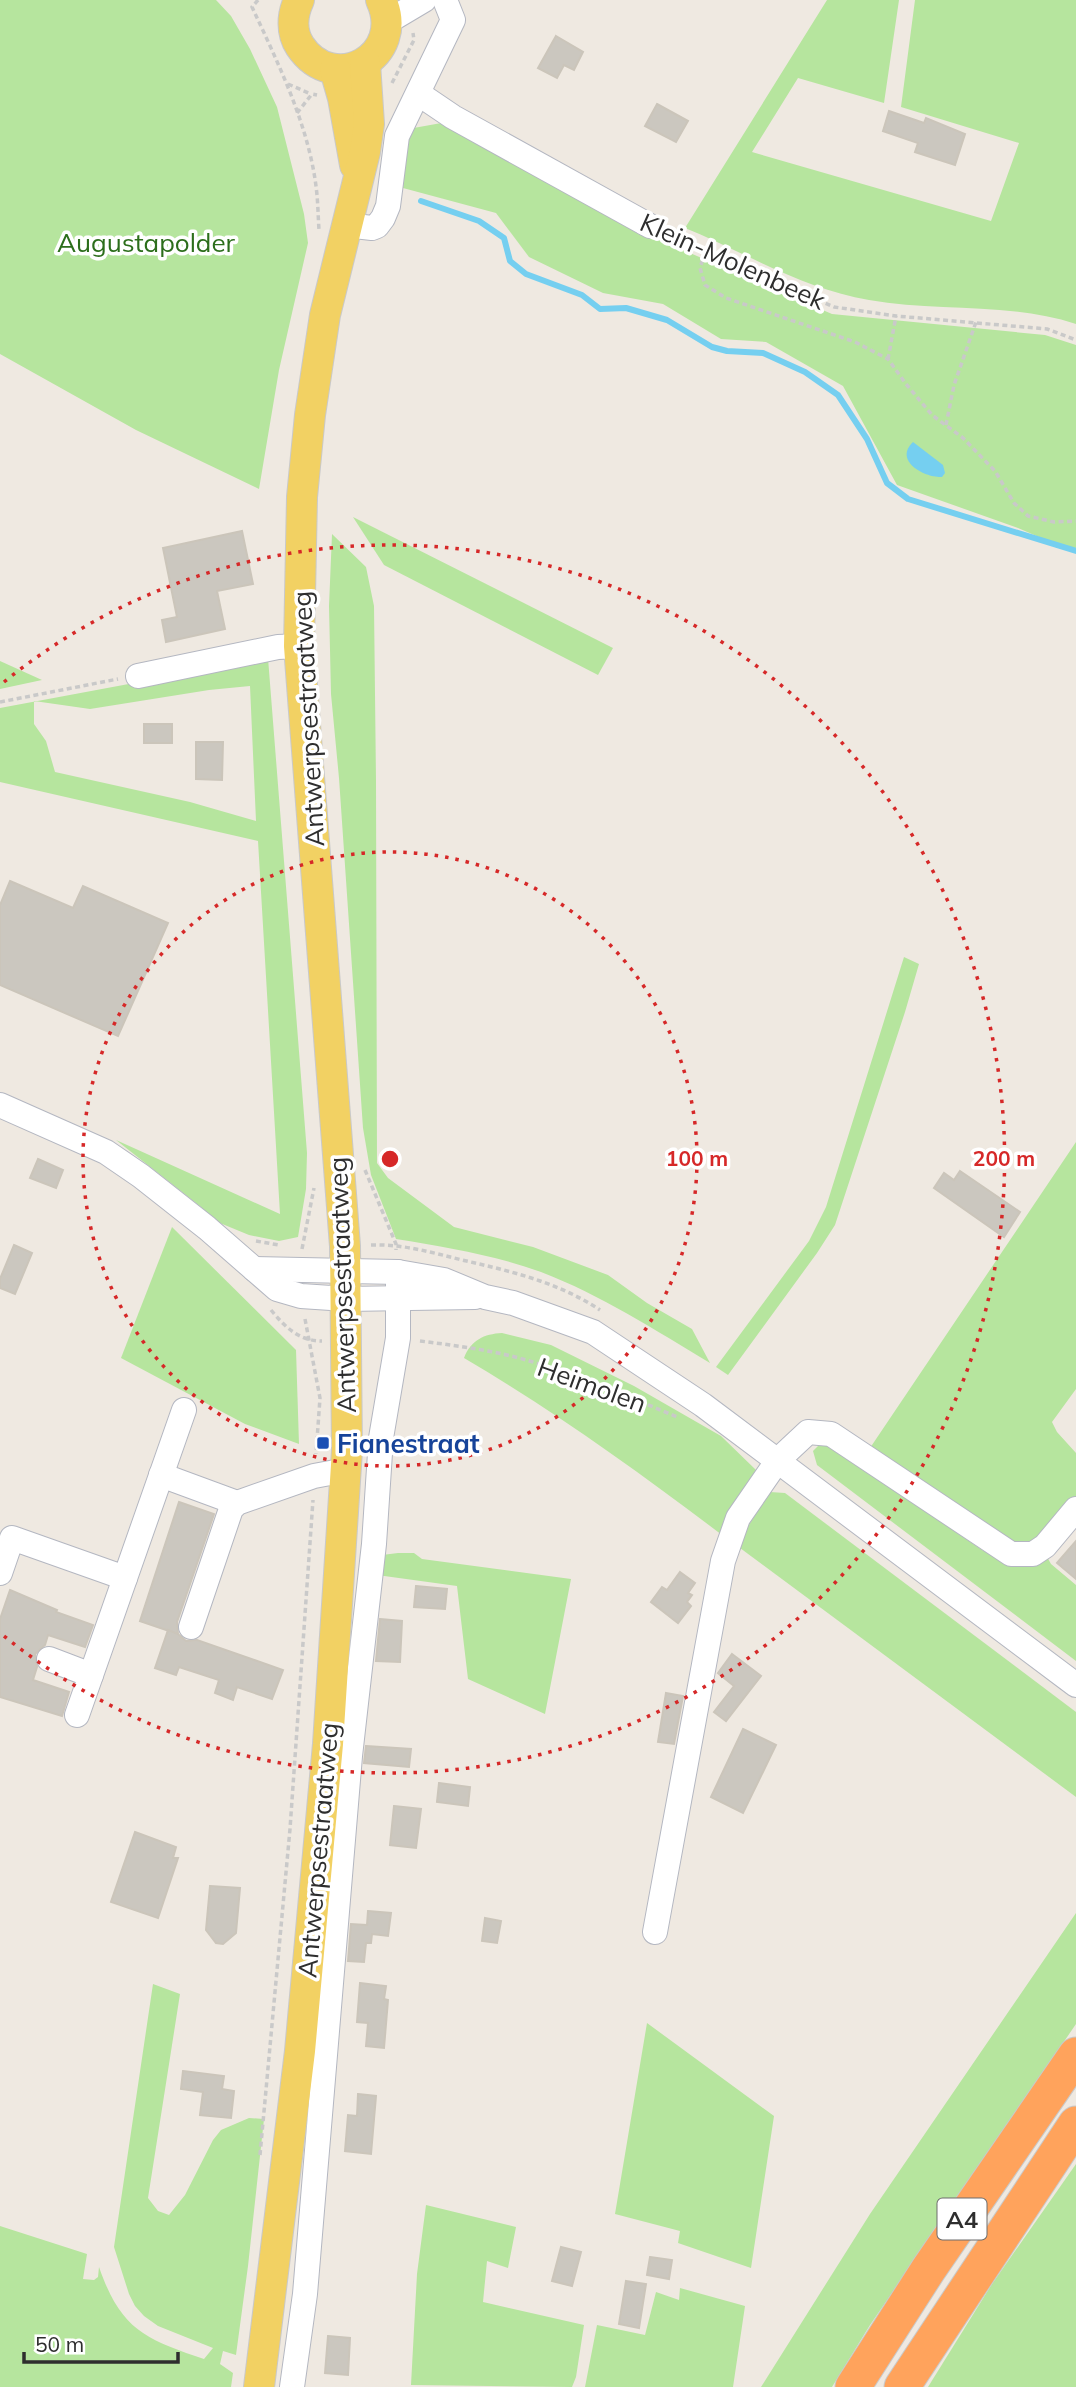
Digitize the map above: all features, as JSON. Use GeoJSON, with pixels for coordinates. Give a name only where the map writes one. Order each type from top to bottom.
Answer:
{"type":"FeatureCollection","features":[{"type":"Feature","properties":{"kind":"highway","name":"A4"},"geometry":{"type":"LineString","coordinates":[[853,2387],[935,2259],[1076,2055]]}},
{"type":"Feature","properties":{"kind":"highway","name":"A4"},"geometry":{"type":"LineString","coordinates":[[902,2387],[1076,2124]]}},
{"type":"Feature","properties":{"kind":"main road"},"geometry":{"type":"LineString","coordinates":[[293,3],[293,26],[297,42],[306,55],[320,65],[335,70],[351,69],[365,63],[382,45],[384,11]]}},
{"type":"Feature","properties":{"kind":"main road","name":"Antwerpsestraatweg"},"geometry":{"type":"LineString","coordinates":[[259,2387],[300,2051],[328,1744],[346,1470],[346,1270],[299,646],[302,497],[310,415],[325,315],[369,124],[365,63]]}},
{"type":"Feature","properties":{"kind":"main road","name":"Antwerpsestraatweg"},"geometry":{"type":"LineString","coordinates":[[335,70],[358,179]]}},
{"type":"Feature","properties":{"kind":"street"},"geometry":{"type":"LineString","coordinates":[[384,11],[424,0]]}},
{"type":"Feature","properties":{"kind":"street"},"geometry":{"type":"LineString","coordinates":[[346,225],[372,228],[383,218],[388,206],[397,136],[453,20],[445,0]]}},
{"type":"Feature","properties":{"kind":"street","name":"Klein-Molenbeek"},"geometry":{"type":"LineString","coordinates":[[419,94],[453,117],[650,226]]}},
{"type":"Feature","properties":{"kind":"street"},"geometry":{"type":"LineString","coordinates":[[138,676],[278,647],[299,646]]}},
{"type":"Feature","properties":{"kind":"street"},"geometry":{"type":"LineString","coordinates":[[0,1105],[106,1152],[141,1176],[277,1289],[301,1296],[346,1299]]}},
{"type":"Feature","properties":{"kind":"street"},"geometry":{"type":"LineString","coordinates":[[254,1269],[346,1270]]}},
{"type":"Feature","properties":{"kind":"street","name":"Heimolen"},"geometry":{"type":"LineString","coordinates":[[346,1270],[398,1272],[444,1280],[485,1297],[513,1303],[593,1332],[703,1405],[1076,1685]]}},
{"type":"Feature","properties":{"kind":"street","name":"Antwerpsestraatweg"},"geometry":{"type":"LineString","coordinates":[[292,2387],[305,2294],[349,1770],[374,1544],[381,1438],[398,1338],[398,1272]]}},
{"type":"Feature","properties":{"kind":"street","name":"Heimolen"},"geometry":{"type":"LineString","coordinates":[[346,1299],[485,1297]]}},
{"type":"Feature","properties":{"kind":"street"},"geometry":{"type":"LineString","coordinates":[[77,1715],[184,1410]]}},
{"type":"Feature","properties":{"kind":"street"},"geometry":{"type":"LineString","coordinates":[[655,1932],[723,1561],[738,1518],[778,1460],[808,1432],[831,1434],[1011,1554],[1033,1554],[1045,1546],[1076,1508]]}},
{"type":"Feature","properties":{"kind":"street"},"geometry":{"type":"LineString","coordinates":[[191,1627],[231,1509],[237,1503],[314,1476],[346,1470]]}},
{"type":"Feature","properties":{"kind":"street"},"geometry":{"type":"LineString","coordinates":[[161,1475],[237,1503]]}},
{"type":"Feature","properties":{"kind":"street"},"geometry":{"type":"LineString","coordinates":[[0,1571],[12,1538],[125,1578]]}},
{"type":"Feature","properties":{"kind":"street"},"geometry":{"type":"LineString","coordinates":[[49,1659],[91,1675]]}},
{"type":"Feature","properties":{"kind":"path"},"geometry":{"type":"LineString","coordinates":[[245,0],[251,7],[288,84],[316,184]]}},
{"type":"Feature","properties":{"kind":"path"},"geometry":{"type":"LineString","coordinates":[[251,7],[258,0]]}},
{"type":"Feature","properties":{"kind":"path"},"geometry":{"type":"LineString","coordinates":[[389,93],[392,81]]}},
{"type":"Feature","properties":{"kind":"path"},"geometry":{"type":"LineString","coordinates":[[288,84],[312,94]]}},
{"type":"Feature","properties":{"kind":"path","name":"Klein-Molenbeek"},"geometry":{"type":"LineString","coordinates":[[650,226],[834,307],[896,316],[1047,328],[1076,340]]}},
{"type":"Feature","properties":{"kind":"path"},"geometry":{"type":"LineString","coordinates":[[705,252],[700,268],[705,285],[726,298],[855,342],[888,359],[932,415],[962,438],[995,471],[1014,503],[1028,516],[1054,522],[1076,521]]}},
{"type":"Feature","properties":{"kind":"path"},"geometry":{"type":"LineString","coordinates":[[888,359],[896,316]]}},
{"type":"Feature","properties":{"kind":"path"},"geometry":{"type":"LineString","coordinates":[[946,425],[954,385],[976,322]]}},
{"type":"Feature","properties":{"kind":"path"},"geometry":{"type":"LineString","coordinates":[[0,702],[138,676]]}},
{"type":"Feature","properties":{"kind":"path","name":"Antwerpsestraatweg"},"geometry":{"type":"LineString","coordinates":[[361,1160],[396,1244]]}},
{"type":"Feature","properties":{"kind":"path","name":"Heimolen"},"geometry":{"type":"LineString","coordinates":[[398,1338],[471,1348],[534,1362],[614,1390],[678,1417]]}},
{"type":"Feature","properties":{"kind":"path","name":"Antwerpsestraatweg"},"geometry":{"type":"LineString","coordinates":[[260,2155],[290,1829],[320,1398],[308,1341]]}},
{"type":"Feature","properties":{"kind":"green space","name":"Augustapolder"},"geometry":{"type":"Polygon","coordinates":[[[0,0],[216,0],[231,16],[250,49],[277,107],[304,214],[308,243],[279,370],[259,489],[136,430],[0,354],[0,0]]]}},
{"type":"Feature","properties":{"kind":"green space"},"geometry":{"type":"Polygon","coordinates":[[[827,0],[899,0],[884,103],[798,78],[752,152],[991,221],[1019,143],[901,107],[915,0],[1076,0],[1076,324],[1025,313],[895,304],[845,295],[798,279],[685,228],[827,0]]]}},
{"type":"Feature","properties":{"kind":"green space"},"geometry":{"type":"Polygon","coordinates":[[[447,122],[690,253],[832,314],[1045,335],[1076,345],[1076,553],[1018,528],[897,485],[843,386],[766,342],[721,339],[663,304],[603,293],[529,257],[496,213],[403,188],[408,129],[447,122]]]}},
{"type":"Feature","properties":{"kind":"green space"},"geometry":{"type":"Polygon","coordinates":[[[353,517],[613,648],[598,675],[384,565],[353,517]]]}},
{"type":"Feature","properties":{"kind":"green space"},"geometry":{"type":"Polygon","coordinates":[[[332,534],[366,567],[374,606],[377,1163],[388,1178],[454,1227],[533,1247],[608,1275],[647,1303],[692,1329],[710,1363],[606,1302],[541,1272],[487,1256],[396,1239],[371,1175],[363,1128],[331,694],[329,606],[332,534]]]}},
{"type":"Feature","properties":{"kind":"green space"},"geometry":{"type":"Polygon","coordinates":[[[268,658],[307,1153],[306,1189],[298,1237],[279,1241],[249,1235],[215,1221],[116,1140],[280,1214],[258,841],[0,782],[0,708],[34,702],[34,724],[46,741],[55,772],[190,802],[256,821],[250,686],[90,709],[36,701],[268,658]]]}},
{"type":"Feature","properties":{"kind":"green space"},"geometry":{"type":"Polygon","coordinates":[[[0,661],[42,680],[0,689],[0,661]]]}},
{"type":"Feature","properties":{"kind":"green space"},"geometry":{"type":"Polygon","coordinates":[[[904,957],[919,964],[835,1225],[728,1375],[716,1367],[809,1241],[826,1207],[904,957]]]}},
{"type":"Feature","properties":{"kind":"green space"},"geometry":{"type":"Polygon","coordinates":[[[1076,1142],[1076,1389],[1052,1422],[1057,1432],[1076,1453],[1076,1497],[1041,1540],[1019,1549],[870,1448],[1076,1142]]]}},
{"type":"Feature","properties":{"kind":"green space"},"geometry":{"type":"Polygon","coordinates":[[[172,1227],[296,1350],[299,1444],[245,1424],[121,1358],[172,1227]]]}},
{"type":"Feature","properties":{"kind":"green space"},"geometry":{"type":"Polygon","coordinates":[[[502,1333],[551,1345],[634,1386],[721,1436],[756,1470],[722,1535],[596,1443],[464,1358],[470,1347],[479,1339],[502,1333]]]}},
{"type":"Feature","properties":{"kind":"green space"},"geometry":{"type":"Polygon","coordinates":[[[821,1443],[832,1447],[982,1550],[1004,1560],[1046,1555],[1051,1564],[1076,1585],[1076,1661],[817,1465],[813,1451],[821,1443]]]}},
{"type":"Feature","properties":{"kind":"green space"},"geometry":{"type":"Polygon","coordinates":[[[770,1492],[785,1493],[1076,1712],[1076,1797],[736,1545],[770,1492]]]}},
{"type":"Feature","properties":{"kind":"green space"},"geometry":{"type":"Polygon","coordinates":[[[414,1553],[422,1559],[571,1579],[545,1714],[468,1679],[457,1586],[377,1575],[382,1555],[414,1553]]]}},
{"type":"Feature","properties":{"kind":"green space"},"geometry":{"type":"Polygon","coordinates":[[[1076,1913],[1076,2024],[870,2325],[832,2387],[761,2387],[870,2214],[1076,1913]]]}},
{"type":"Feature","properties":{"kind":"green space"},"geometry":{"type":"Polygon","coordinates":[[[153,1984],[180,1994],[148,2198],[158,2211],[169,2215],[185,2195],[213,2140],[221,2130],[249,2118],[264,2119],[236,2355],[223,2351],[220,2364],[233,2373],[231,2387],[0,2387],[0,2226],[87,2254],[83,2279],[94,2280],[98,2277],[99,2267],[107,2288],[126,2319],[151,2338],[204,2359],[213,2348],[158,2326],[144,2316],[129,2294],[114,2247],[153,1984]]]}},
{"type":"Feature","properties":{"kind":"green space"},"geometry":{"type":"Polygon","coordinates":[[[647,2023],[774,2116],[751,2268],[678,2243],[680,2231],[615,2214],[647,2023]]]}},
{"type":"Feature","properties":{"kind":"green space"},"geometry":{"type":"Polygon","coordinates":[[[1076,2164],[1076,2387],[928,2387],[992,2284],[1076,2164]]]}},
{"type":"Feature","properties":{"kind":"green space"},"geometry":{"type":"Polygon","coordinates":[[[426,2205],[516,2227],[508,2268],[487,2261],[483,2302],[584,2325],[572,2387],[411,2385],[417,2274],[426,2205]]]}},
{"type":"Feature","properties":{"kind":"green space"},"geometry":{"type":"Polygon","coordinates":[[[680,2288],[745,2306],[733,2387],[585,2387],[597,2325],[645,2335],[656,2292],[679,2300],[680,2288]]]}},
{"type":"Feature","properties":{"kind":"water"},"geometry":{"type":"Polygon","coordinates":[[[913,442],[943,465],[945,473],[942,477],[927,475],[909,462],[908,449],[913,442]]]}},
{"type":"Feature","properties":{"kind":"building"},"geometry":{"type":"Polygon","coordinates":[[[556,36],[583,52],[574,70],[564,65],[557,78],[538,68],[556,36]]]}},
{"type":"Feature","properties":{"kind":"building"},"geometry":{"type":"Polygon","coordinates":[[[657,104],[688,121],[676,142],[645,126],[657,104]]]}},
{"type":"Feature","properties":{"kind":"building"},"geometry":{"type":"Polygon","coordinates":[[[889,111],[924,123],[926,118],[965,134],[955,165],[915,152],[918,143],[883,131],[889,111]]]}},
{"type":"Feature","properties":{"kind":"building"},"geometry":{"type":"Polygon","coordinates":[[[242,531],[253,584],[217,591],[225,629],[166,642],[162,620],[177,617],[163,548],[242,531]]]}},
{"type":"Feature","properties":{"kind":"building"},"geometry":{"type":"Polygon","coordinates":[[[144,724],[172,724],[172,743],[144,743],[144,724]]]}},
{"type":"Feature","properties":{"kind":"building"},"geometry":{"type":"Polygon","coordinates":[[[196,742],[223,742],[222,780],[196,779],[196,742]]]}},
{"type":"Feature","properties":{"kind":"building"},"geometry":{"type":"Polygon","coordinates":[[[10,881],[73,908],[83,886],[168,923],[118,1036],[0,985],[0,905],[10,881]]]}},
{"type":"Feature","properties":{"kind":"building"},"geometry":{"type":"Polygon","coordinates":[[[38,1159],[63,1170],[56,1188],[30,1178],[38,1159]]]}},
{"type":"Feature","properties":{"kind":"building"},"geometry":{"type":"Polygon","coordinates":[[[960,1171],[1020,1212],[1004,1237],[934,1188],[944,1173],[954,1180],[960,1171]]]}},
{"type":"Feature","properties":{"kind":"building"},"geometry":{"type":"Polygon","coordinates":[[[14,1245],[32,1253],[15,1294],[0,1288],[0,1279],[14,1245]]]}},
{"type":"Feature","properties":{"kind":"building"},"geometry":{"type":"Polygon","coordinates":[[[179,1502],[214,1514],[177,1622],[178,1634],[140,1621],[179,1502]]]}},
{"type":"Feature","properties":{"kind":"building"},"geometry":{"type":"Polygon","coordinates":[[[1076,1541],[1076,1579],[1057,1563],[1076,1541]]]}},
{"type":"Feature","properties":{"kind":"building"},"geometry":{"type":"Polygon","coordinates":[[[680,1572],[695,1583],[688,1593],[692,1595],[687,1602],[691,1606],[678,1623],[651,1602],[662,1587],[667,1590],[680,1572]]]}},
{"type":"Feature","properties":{"kind":"building"},"geometry":{"type":"Polygon","coordinates":[[[416,1586],[447,1589],[445,1609],[414,1607],[416,1586]]]}},
{"type":"Feature","properties":{"kind":"building"},"geometry":{"type":"Polygon","coordinates":[[[10,1590],[57,1610],[56,1612],[93,1625],[85,1647],[48,1635],[45,1645],[35,1654],[37,1667],[33,1680],[69,1692],[62,1716],[0,1697],[0,1619],[10,1590]]]}},
{"type":"Feature","properties":{"kind":"building"},"geometry":{"type":"Polygon","coordinates":[[[380,1619],[402,1621],[400,1662],[376,1661],[380,1619]]]}},
{"type":"Feature","properties":{"kind":"building"},"geometry":{"type":"Polygon","coordinates":[[[168,1630],[186,1641],[197,1640],[283,1670],[272,1699],[237,1687],[233,1700],[215,1693],[219,1680],[179,1667],[176,1675],[155,1668],[168,1630]]]}},
{"type":"Feature","properties":{"kind":"building"},"geometry":{"type":"Polygon","coordinates":[[[732,1654],[761,1676],[726,1721],[714,1712],[734,1686],[718,1673],[732,1654]]]}},
{"type":"Feature","properties":{"kind":"building"},"geometry":{"type":"Polygon","coordinates":[[[666,1693],[683,1696],[674,1744],[658,1742],[666,1693]]]}},
{"type":"Feature","properties":{"kind":"building"},"geometry":{"type":"Polygon","coordinates":[[[743,1729],[776,1745],[743,1813],[711,1797],[743,1729]]]}},
{"type":"Feature","properties":{"kind":"building"},"geometry":{"type":"Polygon","coordinates":[[[366,1746],[411,1749],[409,1767],[364,1763],[366,1746]]]}},
{"type":"Feature","properties":{"kind":"building"},"geometry":{"type":"Polygon","coordinates":[[[439,1783],[470,1787],[468,1806],[437,1802],[439,1783]]]}},
{"type":"Feature","properties":{"kind":"building"},"geometry":{"type":"Polygon","coordinates":[[[394,1806],[421,1809],[416,1848],[390,1845],[394,1806]]]}},
{"type":"Feature","properties":{"kind":"building"},"geometry":{"type":"Polygon","coordinates":[[[135,1832],[176,1847],[173,1858],[178,1858],[158,1918],[111,1902],[135,1832]]]}},
{"type":"Feature","properties":{"kind":"building"},"geometry":{"type":"Polygon","coordinates":[[[210,1886],[240,1888],[236,1933],[223,1944],[216,1943],[206,1930],[210,1886]]]}},
{"type":"Feature","properties":{"kind":"building"},"geometry":{"type":"Polygon","coordinates":[[[368,1911],[391,1913],[388,1936],[372,1934],[371,1943],[366,1943],[364,1962],[348,1961],[351,1924],[367,1925],[368,1911]]]}},
{"type":"Feature","properties":{"kind":"building"},"geometry":{"type":"Polygon","coordinates":[[[485,1918],[501,1921],[497,1943],[482,1941],[485,1918]]]}},
{"type":"Feature","properties":{"kind":"building"},"geometry":{"type":"Polygon","coordinates":[[[360,1983],[386,1986],[384,1999],[388,2000],[384,2048],[366,2046],[368,2023],[357,2022],[360,1983]]]}},
{"type":"Feature","properties":{"kind":"building"},"geometry":{"type":"Polygon","coordinates":[[[183,2071],[224,2076],[222,2089],[234,2091],[231,2118],[200,2115],[203,2092],[181,2089],[183,2071]]]}},
{"type":"Feature","properties":{"kind":"building"},"geometry":{"type":"Polygon","coordinates":[[[358,2094],[376,2096],[371,2154],[345,2151],[348,2115],[357,2116],[358,2094]]]}},
{"type":"Feature","properties":{"kind":"building"},"geometry":{"type":"Polygon","coordinates":[[[561,2247],[581,2252],[572,2286],[552,2281],[561,2247]]]}},
{"type":"Feature","properties":{"kind":"building"},"geometry":{"type":"Polygon","coordinates":[[[650,2257],[672,2260],[669,2279],[647,2275],[650,2257]]]}},
{"type":"Feature","properties":{"kind":"building"},"geometry":{"type":"Polygon","coordinates":[[[626,2281],[646,2284],[639,2328],[619,2324],[626,2281]]]}},
{"type":"Feature","properties":{"kind":"building"},"geometry":{"type":"Polygon","coordinates":[[[328,2336],[350,2338],[348,2375],[325,2373],[328,2336]]]}},
{"type":"Feature","properties":{"kind":"waterway"},"geometry":{"type":"LineString","coordinates":[[421,201],[479,221],[504,238],[510,261],[526,274],[582,295],[600,309],[626,308],[667,320],[712,347],[727,351],[763,353],[805,372],[838,395],[867,439],[887,483],[908,499],[1076,551]]}},
{"type":"Feature","properties":{"kind":"place","name":"Fianestraat"},"geometry":{"type":"Point","coordinates":[323,1443]}}]}
